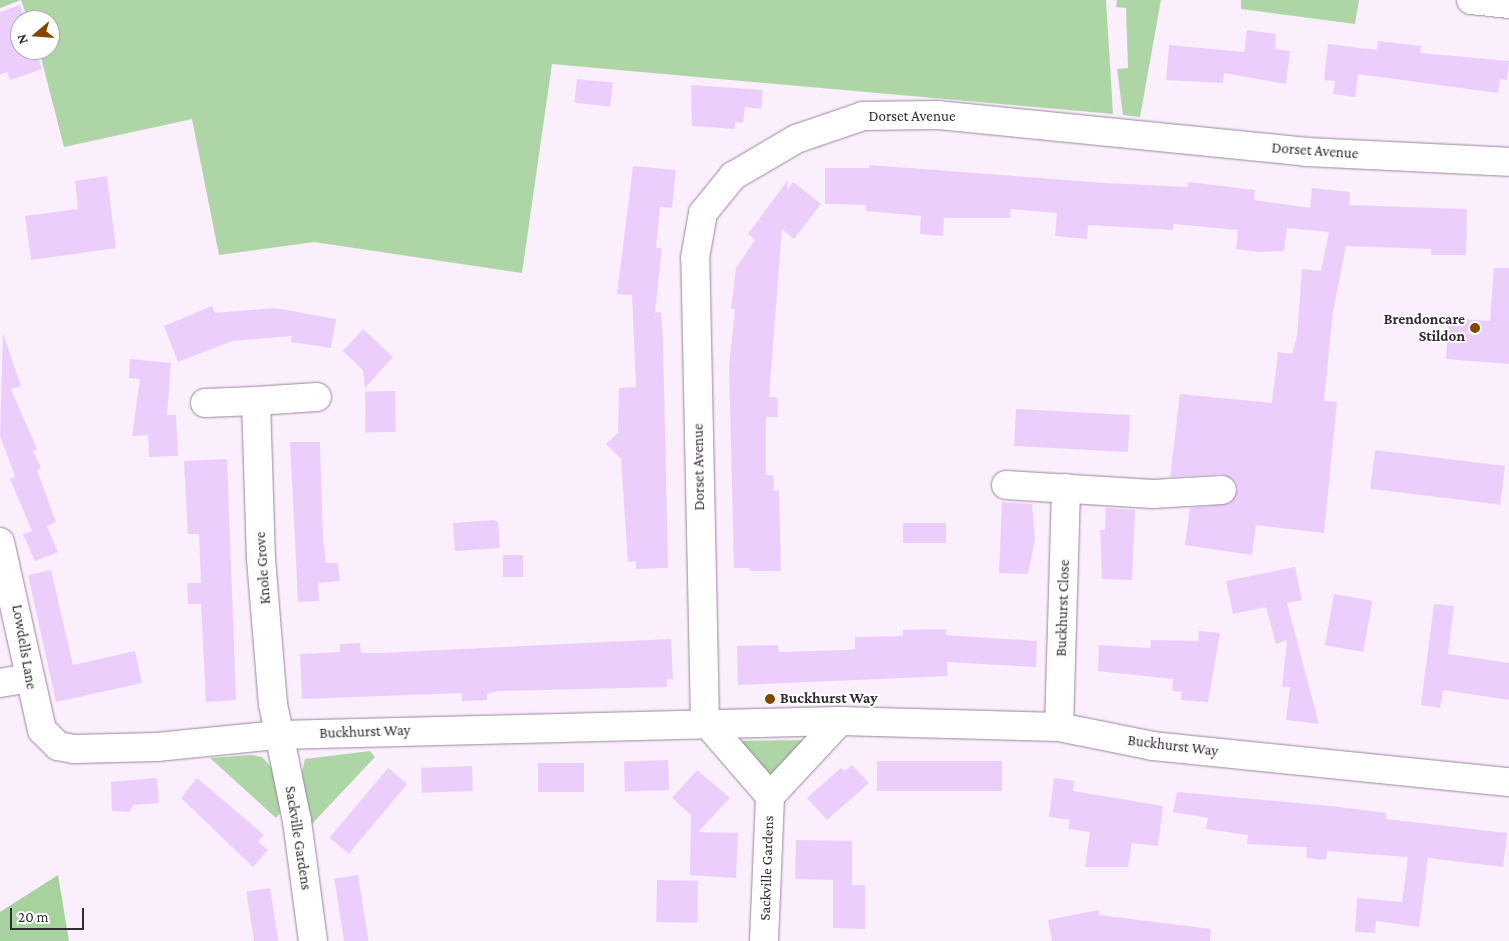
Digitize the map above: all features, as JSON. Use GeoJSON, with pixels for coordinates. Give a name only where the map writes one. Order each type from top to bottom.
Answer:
{"type":"FeatureCollection","features":[{"type":"Feature","properties":{"kind":"street"},"geometry":{"type":"LineString","coordinates":[[1471,0],[1509,4]]}},
{"type":"Feature","properties":{"kind":"street","name":"Dorset Avenue"},"geometry":{"type":"LineString","coordinates":[[705,721],[695,258],[703,213],[733,176],[796,139],[863,116],[938,114],[1306,152],[1509,162]]}},
{"type":"Feature","properties":{"kind":"street"},"geometry":{"type":"LineString","coordinates":[[205,403],[317,397]]}},
{"type":"Feature","properties":{"kind":"street","name":"Knole Grove"},"geometry":{"type":"LineString","coordinates":[[256,401],[261,559],[278,735]]}},
{"type":"Feature","properties":{"kind":"street"},"geometry":{"type":"LineString","coordinates":[[1006,485],[1153,494],[1222,490]]}},
{"type":"Feature","properties":{"kind":"street","name":"Buckhurst Close"},"geometry":{"type":"LineString","coordinates":[[1059,727],[1066,488]]}},
{"type":"Feature","properties":{"kind":"street","name":"Lowdells Lane"},"geometry":{"type":"LineString","coordinates":[[0,542],[13,586],[28,678],[42,730],[58,746]]}},
{"type":"Feature","properties":{"kind":"street"},"geometry":{"type":"LineString","coordinates":[[0,683],[28,678]]}},
{"type":"Feature","properties":{"kind":"street","name":"Buckhurst Way"},"geometry":{"type":"LineString","coordinates":[[58,746],[157,747],[278,735],[705,721],[840,721],[1059,727],[1153,746],[1509,782]]}},
{"type":"Feature","properties":{"kind":"street","name":"Sackville Gardens"},"geometry":{"type":"LineString","coordinates":[[705,721],[770,796]]}},
{"type":"Feature","properties":{"kind":"street","name":"Sackville Gardens"},"geometry":{"type":"LineString","coordinates":[[764,941],[770,796],[840,721]]}},
{"type":"Feature","properties":{"kind":"street","name":"Sackville Gardens"},"geometry":{"type":"LineString","coordinates":[[278,735],[297,821],[313,941]]}},
{"type":"Feature","properties":{"kind":"green space"},"geometry":{"type":"Polygon","coordinates":[[[0,0],[21,0],[0,8],[0,0]]]}},
{"type":"Feature","properties":{"kind":"green space"},"geometry":{"type":"Polygon","coordinates":[[[21,0],[1106,0],[1113,114],[552,64],[522,273],[314,242],[219,255],[192,119],[64,147],[42,60],[60,60],[60,10],[24,10],[21,0]]]}},
{"type":"Feature","properties":{"kind":"green space"},"geometry":{"type":"Polygon","coordinates":[[[1117,0],[1161,0],[1140,117],[1123,115],[1117,69],[1128,68],[1126,8],[1116,7],[1117,0]]]}},
{"type":"Feature","properties":{"kind":"green space"},"geometry":{"type":"Polygon","coordinates":[[[1241,0],[1359,0],[1355,24],[1241,9],[1241,0]]]}},
{"type":"Feature","properties":{"kind":"green space"},"geometry":{"type":"Polygon","coordinates":[[[814,740],[771,782],[728,741],[814,740]]]}},
{"type":"Feature","properties":{"kind":"green space"},"geometry":{"type":"Polygon","coordinates":[[[370,751],[375,757],[309,827],[302,772],[305,759],[370,751]]]}},
{"type":"Feature","properties":{"kind":"green space"},"geometry":{"type":"Polygon","coordinates":[[[251,755],[262,757],[276,772],[280,813],[276,818],[210,758],[251,755]]]}},
{"type":"Feature","properties":{"kind":"green space"},"geometry":{"type":"Polygon","coordinates":[[[58,875],[69,941],[0,941],[0,912],[58,875]]]}},
{"type":"Feature","properties":{"kind":"building"},"geometry":{"type":"Polygon","coordinates":[[[20,5],[22,10],[10,10],[10,60],[39,60],[42,69],[10,80],[7,72],[0,75],[0,12],[20,5]]]}},
{"type":"Feature","properties":{"kind":"building"},"geometry":{"type":"Polygon","coordinates":[[[1247,30],[1276,34],[1275,49],[1290,51],[1286,84],[1224,73],[1223,83],[1166,80],[1169,45],[1244,52],[1247,30]]]}},
{"type":"Feature","properties":{"kind":"building"},"geometry":{"type":"Polygon","coordinates":[[[1378,41],[1421,46],[1420,53],[1509,61],[1507,80],[1500,79],[1498,93],[1358,74],[1355,97],[1333,94],[1335,81],[1324,80],[1328,44],[1377,50],[1378,41]]]}},
{"type":"Feature","properties":{"kind":"building"},"geometry":{"type":"Polygon","coordinates":[[[577,79],[613,83],[610,107],[574,103],[577,79]]]}},
{"type":"Feature","properties":{"kind":"building"},"geometry":{"type":"Polygon","coordinates":[[[691,85],[763,90],[761,109],[745,107],[743,123],[735,122],[735,129],[692,126],[691,85]]]}},
{"type":"Feature","properties":{"kind":"building"},"geometry":{"type":"Polygon","coordinates":[[[869,165],[1105,183],[1188,187],[1188,182],[1255,190],[1254,200],[1310,208],[1312,188],[1350,192],[1349,205],[1467,209],[1466,255],[1431,255],[1431,249],[1346,246],[1333,312],[1324,401],[1337,402],[1324,533],[1256,525],[1252,555],[1185,545],[1190,508],[1230,503],[1238,490],[1235,481],[1222,474],[1170,477],[1180,394],[1272,403],[1278,352],[1292,354],[1297,336],[1302,269],[1321,271],[1329,232],[1287,228],[1284,251],[1259,252],[1236,249],[1238,230],[1174,224],[1173,230],[1088,225],[1087,239],[1055,236],[1057,213],[1011,209],[1010,218],[944,218],[943,236],[920,234],[921,216],[866,211],[866,205],[825,204],[825,168],[869,168],[869,165]]]}},
{"type":"Feature","properties":{"kind":"building"},"geometry":{"type":"Polygon","coordinates":[[[633,166],[676,170],[672,208],[660,207],[656,248],[662,248],[655,313],[661,312],[663,340],[668,568],[636,569],[636,561],[628,562],[621,459],[606,444],[618,433],[619,388],[636,387],[632,295],[617,294],[633,166]]]}},
{"type":"Feature","properties":{"kind":"building"},"geometry":{"type":"Polygon","coordinates":[[[107,176],[116,248],[31,260],[25,216],[78,209],[75,181],[107,176]]]}},
{"type":"Feature","properties":{"kind":"building"},"geometry":{"type":"Polygon","coordinates":[[[788,180],[787,190],[793,182],[821,204],[794,239],[782,229],[769,397],[777,397],[778,417],[766,417],[766,475],[773,475],[774,491],[779,490],[781,571],[750,571],[749,568],[734,568],[729,366],[735,309],[731,309],[736,268],[755,240],[748,234],[788,180]]]}},
{"type":"Feature","properties":{"kind":"building","name":"Brendoncare Stildon"},"geometry":{"type":"Polygon","coordinates":[[[1494,268],[1509,268],[1509,364],[1446,359],[1449,318],[1490,321],[1494,268]]]}},
{"type":"Feature","properties":{"kind":"building"},"geometry":{"type":"Polygon","coordinates":[[[212,306],[215,313],[275,308],[336,319],[331,348],[291,342],[292,336],[232,341],[178,362],[164,326],[212,306]]]}},
{"type":"Feature","properties":{"kind":"building"},"geometry":{"type":"Polygon","coordinates":[[[363,329],[393,357],[365,388],[363,370],[343,351],[363,329]]]}},
{"type":"Feature","properties":{"kind":"building"},"geometry":{"type":"Polygon","coordinates":[[[3,333],[21,386],[11,389],[37,449],[33,451],[41,468],[37,470],[56,522],[47,526],[58,552],[35,561],[23,534],[32,531],[10,479],[15,476],[0,436],[3,333]]]}},
{"type":"Feature","properties":{"kind":"building"},"geometry":{"type":"Polygon","coordinates":[[[130,359],[171,363],[167,415],[176,415],[178,456],[149,457],[148,435],[132,436],[140,379],[129,378],[130,359]]]}},
{"type":"Feature","properties":{"kind":"building"},"geometry":{"type":"Polygon","coordinates":[[[395,391],[396,432],[366,433],[365,392],[395,391]]]}},
{"type":"Feature","properties":{"kind":"building"},"geometry":{"type":"Polygon","coordinates":[[[1016,409],[1130,415],[1128,452],[1014,446],[1016,409]]]}},
{"type":"Feature","properties":{"kind":"building"},"geometry":{"type":"Polygon","coordinates":[[[290,442],[320,442],[323,539],[326,563],[338,563],[340,581],[318,583],[319,601],[298,602],[290,442]]]}},
{"type":"Feature","properties":{"kind":"building"},"geometry":{"type":"Polygon","coordinates":[[[1375,450],[1505,466],[1500,505],[1370,489],[1375,450]]]}},
{"type":"Feature","properties":{"kind":"building"},"geometry":{"type":"Polygon","coordinates":[[[227,459],[236,700],[206,702],[201,604],[188,604],[187,583],[201,583],[199,534],[188,534],[184,461],[227,459]]]}},
{"type":"Feature","properties":{"kind":"building"},"geometry":{"type":"Polygon","coordinates":[[[1002,502],[1032,504],[1035,540],[1028,574],[999,573],[1002,502]]]}},
{"type":"Feature","properties":{"kind":"building"},"geometry":{"type":"Polygon","coordinates":[[[1106,508],[1135,510],[1132,580],[1102,579],[1100,530],[1105,530],[1106,508]]]}},
{"type":"Feature","properties":{"kind":"building"},"geometry":{"type":"Polygon","coordinates":[[[494,520],[498,522],[500,548],[455,551],[453,523],[494,520]]]}},
{"type":"Feature","properties":{"kind":"building"},"geometry":{"type":"Polygon","coordinates":[[[903,523],[946,523],[946,543],[903,543],[903,523]]]}},
{"type":"Feature","properties":{"kind":"building"},"geometry":{"type":"Polygon","coordinates":[[[503,555],[523,555],[523,577],[503,577],[503,555]]]}},
{"type":"Feature","properties":{"kind":"building"},"geometry":{"type":"Polygon","coordinates":[[[1295,567],[1302,600],[1287,603],[1319,724],[1286,720],[1290,687],[1282,687],[1287,640],[1276,644],[1266,607],[1233,614],[1226,581],[1295,567]]]}},
{"type":"Feature","properties":{"kind":"building"},"geometry":{"type":"Polygon","coordinates":[[[51,570],[73,665],[135,651],[142,683],[56,702],[28,575],[51,570]]]}},
{"type":"Feature","properties":{"kind":"building"},"geometry":{"type":"Polygon","coordinates":[[[1334,594],[1372,601],[1363,652],[1325,645],[1334,594]]]}},
{"type":"Feature","properties":{"kind":"building"},"geometry":{"type":"Polygon","coordinates":[[[1434,604],[1454,606],[1448,654],[1509,663],[1509,700],[1443,690],[1440,708],[1421,705],[1434,604]]]}},
{"type":"Feature","properties":{"kind":"building"},"geometry":{"type":"Polygon","coordinates":[[[946,629],[946,635],[1037,641],[1036,667],[947,662],[948,676],[738,685],[737,646],[778,645],[779,652],[848,650],[855,649],[855,637],[903,636],[903,630],[946,629]]]}},
{"type":"Feature","properties":{"kind":"building"},"geometry":{"type":"Polygon","coordinates":[[[1199,631],[1220,633],[1208,702],[1181,700],[1182,692],[1172,691],[1173,679],[1098,671],[1099,645],[1150,648],[1151,640],[1198,641],[1199,631]]]}},
{"type":"Feature","properties":{"kind":"building"},"geometry":{"type":"Polygon","coordinates":[[[671,639],[673,679],[667,679],[667,687],[497,691],[487,694],[487,700],[462,701],[462,693],[302,699],[300,654],[340,652],[340,644],[360,643],[361,653],[379,653],[671,639]]]}},
{"type":"Feature","properties":{"kind":"building"},"geometry":{"type":"Polygon","coordinates":[[[668,760],[669,790],[625,792],[624,762],[668,760]]]}},
{"type":"Feature","properties":{"kind":"building"},"geometry":{"type":"Polygon","coordinates":[[[877,761],[1002,761],[1002,791],[877,791],[877,761]]]}},
{"type":"Feature","properties":{"kind":"building"},"geometry":{"type":"Polygon","coordinates":[[[538,763],[584,763],[584,792],[538,792],[538,763]]]}},
{"type":"Feature","properties":{"kind":"building"},"geometry":{"type":"Polygon","coordinates":[[[852,765],[869,783],[827,820],[807,798],[841,768],[845,771],[852,765]]]}},
{"type":"Feature","properties":{"kind":"building"},"geometry":{"type":"Polygon","coordinates":[[[472,766],[473,791],[422,793],[421,768],[472,766]]]}},
{"type":"Feature","properties":{"kind":"building"},"geometry":{"type":"Polygon","coordinates":[[[388,768],[407,784],[349,854],[330,838],[388,768]]]}},
{"type":"Feature","properties":{"kind":"building"},"geometry":{"type":"Polygon","coordinates":[[[697,770],[730,798],[698,832],[738,833],[736,878],[690,875],[691,815],[672,798],[697,770]]]}},
{"type":"Feature","properties":{"kind":"building"},"geometry":{"type":"Polygon","coordinates":[[[157,778],[159,803],[133,805],[129,812],[112,811],[111,782],[157,778]]]}},
{"type":"Feature","properties":{"kind":"building"},"geometry":{"type":"Polygon","coordinates":[[[197,778],[264,835],[258,842],[268,850],[253,867],[181,798],[197,778]]]}},
{"type":"Feature","properties":{"kind":"building"},"geometry":{"type":"Polygon","coordinates":[[[1054,778],[1074,781],[1073,791],[1163,806],[1158,846],[1132,843],[1128,867],[1085,867],[1090,832],[1068,829],[1070,820],[1049,817],[1054,778]]]}},
{"type":"Feature","properties":{"kind":"building"},"geometry":{"type":"Polygon","coordinates":[[[1177,792],[1331,806],[1386,813],[1386,819],[1507,833],[1503,867],[1428,858],[1419,927],[1376,921],[1375,933],[1355,932],[1357,898],[1402,902],[1408,857],[1327,851],[1326,860],[1306,858],[1307,847],[1247,844],[1248,835],[1206,829],[1208,818],[1173,812],[1177,792]]]}},
{"type":"Feature","properties":{"kind":"building"},"geometry":{"type":"Polygon","coordinates":[[[796,840],[852,841],[852,885],[865,885],[865,929],[833,928],[833,880],[795,879],[796,840]]]}},
{"type":"Feature","properties":{"kind":"building"},"geometry":{"type":"Polygon","coordinates":[[[358,875],[368,941],[344,941],[334,879],[358,875]]]}},
{"type":"Feature","properties":{"kind":"building"},"geometry":{"type":"Polygon","coordinates":[[[657,880],[698,881],[697,923],[656,922],[657,880]]]}},
{"type":"Feature","properties":{"kind":"building"},"geometry":{"type":"Polygon","coordinates":[[[270,888],[278,941],[254,941],[246,892],[270,888]]]}},
{"type":"Feature","properties":{"kind":"building"},"geometry":{"type":"Polygon","coordinates":[[[1099,910],[1099,915],[1211,929],[1210,941],[1052,941],[1048,920],[1099,910]]]}},
{"type":"Feature","properties":{"kind":"place","name":"Brendoncare Stildon"},"geometry":{"type":"Point","coordinates":[1475,328]}},
{"type":"Feature","properties":{"kind":"place","name":"Buckhurst Way"},"geometry":{"type":"Point","coordinates":[770,699]}}]}
